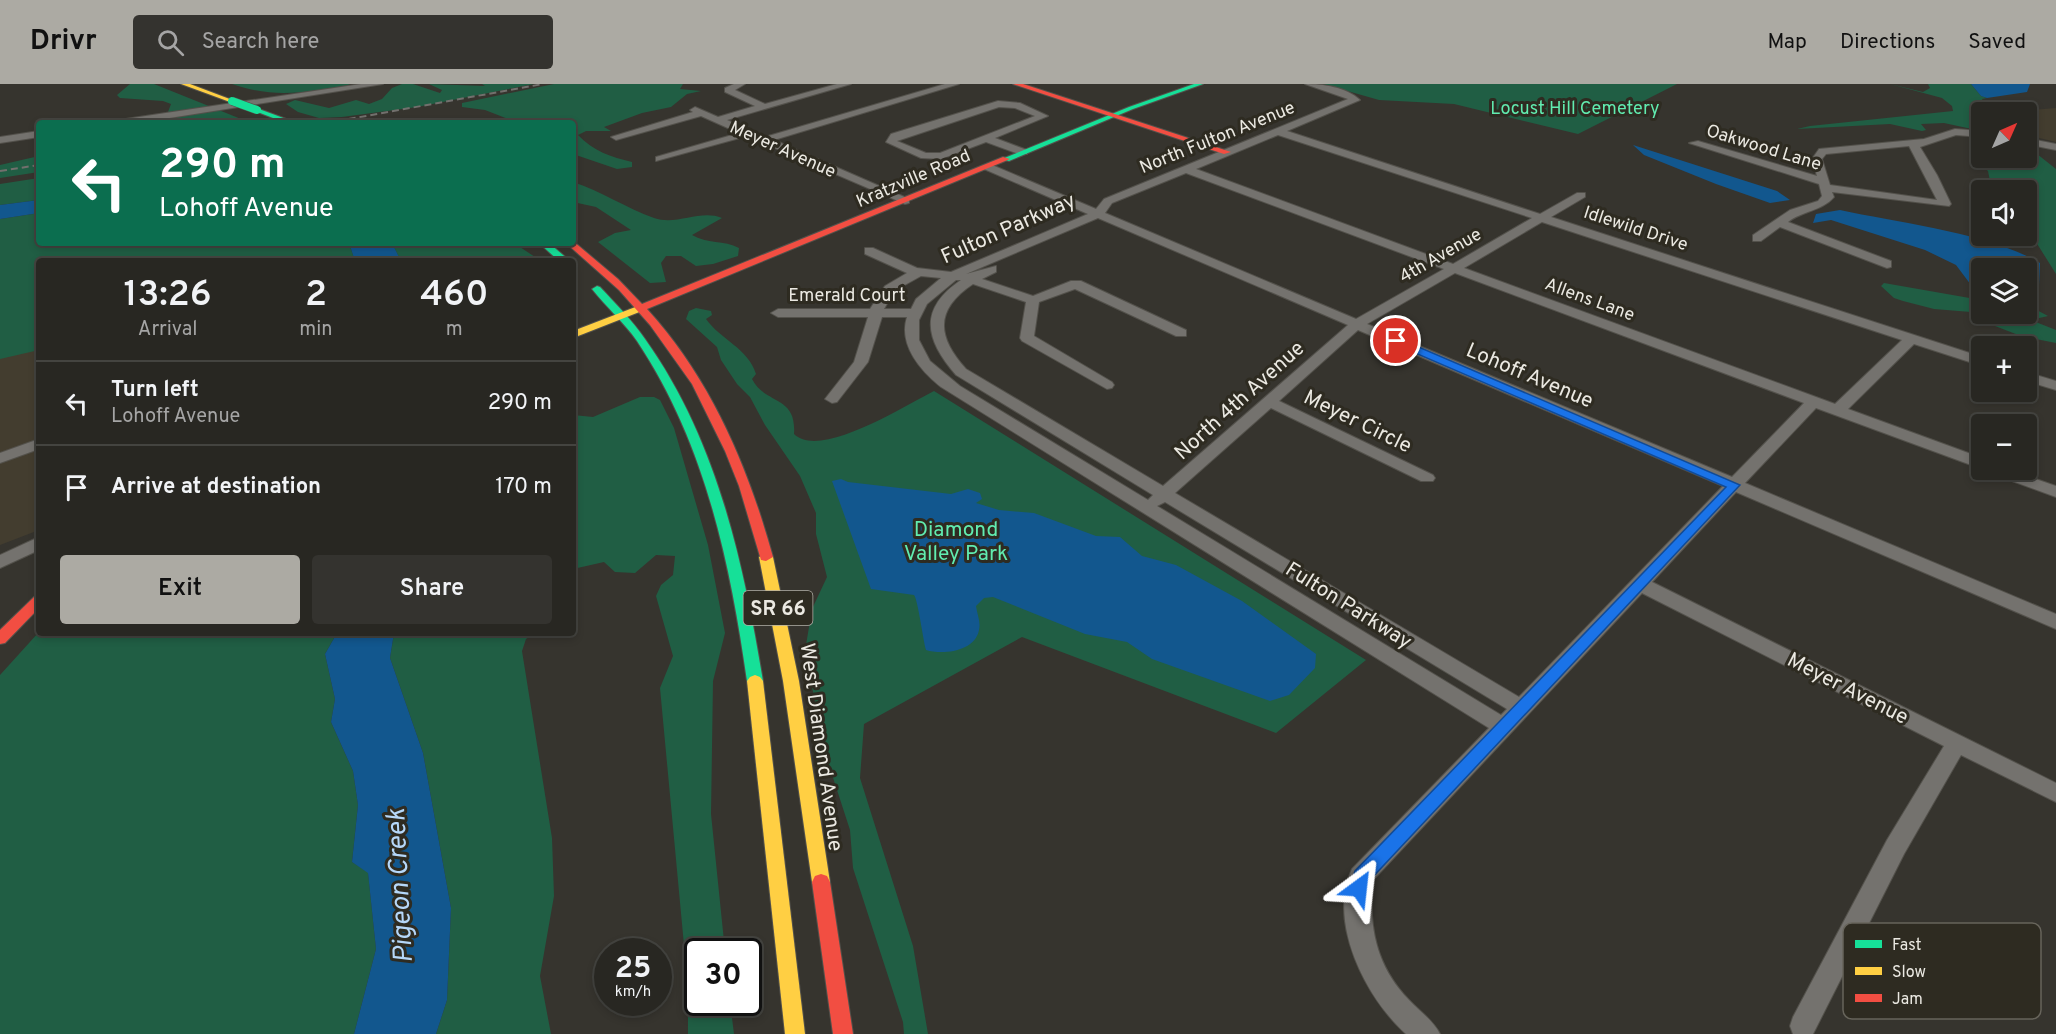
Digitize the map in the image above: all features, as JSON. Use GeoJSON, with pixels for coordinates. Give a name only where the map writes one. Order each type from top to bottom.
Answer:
{"type":"FeatureCollection","features":[{"type":"Feature","properties":{"kind":"main road"},"geometry":{"type":"LineString","coordinates":[[184,84],[284,120]]}},
{"type":"Feature","properties":{"kind":"main road"},"geometry":{"type":"LineString","coordinates":[[1016,84],[1227,152]]}},
{"type":"Feature","properties":{"kind":"main road","name":"Kratzville Road"},"geometry":{"type":"LineString","coordinates":[[576,334],[1114,115],[1196,84]]}},
{"type":"Feature","properties":{"kind":"main road"},"geometry":{"type":"LineString","coordinates":[[547,246],[561,258]]}},
{"type":"Feature","properties":{"kind":"main road","name":"West Diamond Avenue"},"geometry":{"type":"LineString","coordinates":[[574,246],[615,280],[678,354],[706,397],[729,443],[760,527],[785,641],[843,1034]]}},
{"type":"Feature","properties":{"kind":"main road","name":"SR 66"},"geometry":{"type":"LineString","coordinates":[[589,282],[622,316],[663,373],[695,433],[722,507],[736,560],[750,634],[795,1034]]}},
{"type":"Feature","properties":{"kind":"main road"},"geometry":{"type":"LineString","coordinates":[[0,639],[36,603]]}},
{"type":"Feature","properties":{"kind":"street"},"geometry":{"type":"LineString","coordinates":[[139,120],[379,84]]}},
{"type":"Feature","properties":{"kind":"street"},"geometry":{"type":"LineString","coordinates":[[741,84],[728,90],[764,107]]}},
{"type":"Feature","properties":{"kind":"street"},"geometry":{"type":"LineString","coordinates":[[717,120],[847,84]]}},
{"type":"Feature","properties":{"kind":"street"},"geometry":{"type":"LineString","coordinates":[[764,140],[955,84]]}},
{"type":"Feature","properties":{"kind":"street","name":"North Fulton Avenue"},"geometry":{"type":"LineString","coordinates":[[1098,214],[1108,201],[1355,100],[1347,94],[1309,84]]}},
{"type":"Feature","properties":{"kind":"street"},"geometry":{"type":"LineString","coordinates":[[987,139],[1039,119],[1043,114],[1013,104],[998,104],[895,136],[891,142],[919,154],[938,157],[987,139],[1023,152]]}},
{"type":"Feature","properties":{"kind":"street","name":"Meyer Avenue"},"geometry":{"type":"LineString","coordinates":[[616,137],[698,112],[905,201]]}},
{"type":"Feature","properties":{"kind":"street","name":"Idlewild Drive"},"geometry":{"type":"LineString","coordinates":[[1279,132],[1971,358]]}},
{"type":"Feature","properties":{"kind":"street"},"geometry":{"type":"LineString","coordinates":[[660,159],[748,133]]}},
{"type":"Feature","properties":{"kind":"street"},"geometry":{"type":"LineString","coordinates":[[1757,238],[1800,209],[1825,202],[1828,197],[1826,185],[1817,159],[1823,151],[1924,142],[1949,133],[1971,134]]}},
{"type":"Feature","properties":{"kind":"street"},"geometry":{"type":"LineString","coordinates":[[0,140],[36,134]]}},
{"type":"Feature","properties":{"kind":"street","name":"Oakwood Lane"},"geometry":{"type":"LineString","coordinates":[[1694,143],[1826,185],[1945,204],[1932,175],[1914,146],[1924,142]]}},
{"type":"Feature","properties":{"kind":"street"},"geometry":{"type":"LineString","coordinates":[[2037,143],[2056,147]]}},
{"type":"Feature","properties":{"kind":"street","name":"Lohoff Avenue"},"geometry":{"type":"LineString","coordinates":[[988,167],[2056,622]]}},
{"type":"Feature","properties":{"kind":"street","name":"Allens Lane"},"geometry":{"type":"LineString","coordinates":[[1186,169],[1971,460]]}},
{"type":"Feature","properties":{"kind":"street"},"geometry":{"type":"LineString","coordinates":[[1541,218],[1581,195]]}},
{"type":"Feature","properties":{"kind":"street","name":"Fulton Parkway"},"geometry":{"type":"LineString","coordinates":[[1504,727],[940,379],[926,365],[915,345],[913,324],[915,313],[925,297],[951,276],[968,266],[1098,214],[1097,225],[971,279],[945,300],[937,314],[937,342],[948,360],[976,381],[1522,708]]}},
{"type":"Feature","properties":{"kind":"street","name":"4th Avenue"},"geometry":{"type":"LineString","coordinates":[[1357,324],[1541,218]]}},
{"type":"Feature","properties":{"kind":"street"},"geometry":{"type":"LineString","coordinates":[[1778,222],[1887,264]]}},
{"type":"Feature","properties":{"kind":"street"},"geometry":{"type":"LineString","coordinates":[[869,251],[919,272],[971,279],[1033,300],[1076,284],[1181,333]]}},
{"type":"Feature","properties":{"kind":"street"},"geometry":{"type":"LineString","coordinates":[[832,399],[861,362],[879,303],[892,286],[919,272]]}},
{"type":"Feature","properties":{"kind":"street"},"geometry":{"type":"LineString","coordinates":[[1033,300],[1027,338],[1107,385]]}},
{"type":"Feature","properties":{"kind":"street","name":"Emerald Court"},"geometry":{"type":"LineString","coordinates":[[778,313],[915,313]]}},
{"type":"Feature","properties":{"kind":"street","name":"North 4th Avenue"},"geometry":{"type":"LineString","coordinates":[[1148,507],[1357,324]]}},
{"type":"Feature","properties":{"kind":"street"},"geometry":{"type":"LineString","coordinates":[[1838,411],[1911,339]]}},
{"type":"Feature","properties":{"kind":"street"},"geometry":{"type":"LineString","coordinates":[[2037,380],[2056,386]]}},
{"type":"Feature","properties":{"kind":"street","name":"Meyer Circle"},"geometry":{"type":"LineString","coordinates":[[1270,402],[1427,478]]}},
{"type":"Feature","properties":{"kind":"street"},"geometry":{"type":"LineString","coordinates":[[1425,1034],[1392,1004],[1367,966],[1359,934],[1357,900],[1361,876],[1813,402]]}},
{"type":"Feature","properties":{"kind":"street"},"geometry":{"type":"LineString","coordinates":[[0,458],[36,445]]}},
{"type":"Feature","properties":{"kind":"street"},"geometry":{"type":"LineString","coordinates":[[2023,480],[2056,492]]}},
{"type":"Feature","properties":{"kind":"street"},"geometry":{"type":"LineString","coordinates":[[0,562],[36,544]]}},
{"type":"Feature","properties":{"kind":"street","name":"Meyer Avenue"},"geometry":{"type":"LineString","coordinates":[[1640,584],[2056,793]]}},
{"type":"Feature","properties":{"kind":"street"},"geometry":{"type":"LineString","coordinates":[[1858,923],[1873,890],[1957,743]]}},
{"type":"Feature","properties":{"kind":"street"},"geometry":{"type":"LineString","coordinates":[[1803,1026],[1843,954]]}},
{"type":"Feature","properties":{"kind":"shaded area"},"geometry":{"type":"Polygon","coordinates":[[[2056,108],[2056,142],[2037,137],[2037,110],[2056,108]]]}},
{"type":"Feature","properties":{"kind":"shaded area"},"geometry":{"type":"Polygon","coordinates":[[[36,342],[36,531],[0,545],[0,352],[36,342]]]}},
{"type":"Feature","properties":{"kind":"green space"},"geometry":{"type":"Polygon","coordinates":[[[130,84],[154,84],[244,120],[177,118],[176,114],[168,112],[171,104],[163,101],[120,98],[117,95],[130,84]]]}},
{"type":"Feature","properties":{"kind":"green space"},"geometry":{"type":"Polygon","coordinates":[[[232,84],[350,85],[305,92],[277,93],[232,84]]]}},
{"type":"Feature","properties":{"kind":"green space"},"geometry":{"type":"Polygon","coordinates":[[[402,84],[413,84],[440,93],[442,90],[429,84],[485,86],[482,84],[534,84],[417,107],[342,117],[319,118],[298,112],[286,104],[295,100],[329,108],[356,100],[369,104],[382,99],[392,88],[402,84]]]}},
{"type":"Feature","properties":{"kind":"green space"},"geometry":{"type":"Polygon","coordinates":[[[554,84],[683,84],[680,89],[701,91],[687,94],[671,107],[642,113],[604,127],[611,131],[586,131],[578,135],[603,153],[632,162],[632,167],[617,169],[576,155],[576,120],[510,120],[485,110],[462,107],[462,103],[554,84]]]}},
{"type":"Feature","properties":{"kind":"green space","name":"Locust Hill Cemetery"},"geometry":{"type":"Polygon","coordinates":[[[1323,84],[1677,84],[1578,134],[1454,104],[1379,100],[1323,84]]]}},
{"type":"Feature","properties":{"kind":"green space"},"geometry":{"type":"Polygon","coordinates":[[[1890,84],[1923,92],[1930,88],[1928,84],[1971,84],[1981,96],[1987,98],[1982,99],[1983,102],[1971,102],[1971,129],[1944,123],[1921,124],[1926,130],[1922,131],[1890,124],[1797,129],[1953,111],[1952,106],[1942,98],[1890,84]]]}},
{"type":"Feature","properties":{"kind":"green space"},"geometry":{"type":"Polygon","coordinates":[[[2037,154],[2056,169],[2056,274],[2037,244],[2037,180],[1990,180],[1988,171],[1984,168],[2037,168],[2037,154]]]}},
{"type":"Feature","properties":{"kind":"green space"},"geometry":{"type":"Polygon","coordinates":[[[36,157],[36,172],[0,178],[0,165],[36,157]]]}},
{"type":"Feature","properties":{"kind":"green space"},"geometry":{"type":"Polygon","coordinates":[[[36,178],[36,200],[0,205],[0,184],[36,178]]]}},
{"type":"Feature","properties":{"kind":"green space"},"geometry":{"type":"Polygon","coordinates":[[[576,183],[654,218],[671,220],[705,215],[722,218],[692,235],[739,248],[738,256],[713,264],[696,266],[681,256],[666,256],[661,263],[666,282],[650,283],[598,242],[615,233],[631,230],[596,207],[576,203],[576,183]]]}},
{"type":"Feature","properties":{"kind":"green space"},"geometry":{"type":"Polygon","coordinates":[[[36,213],[36,246],[350,246],[354,258],[36,258],[36,351],[0,359],[0,219],[36,213]]]}},
{"type":"Feature","properties":{"kind":"green space"},"geometry":{"type":"Polygon","coordinates":[[[394,246],[518,246],[536,258],[400,258],[394,246]]]}},
{"type":"Feature","properties":{"kind":"green space"},"geometry":{"type":"Polygon","coordinates":[[[1884,283],[1971,298],[1971,312],[1934,309],[1903,301],[1894,298],[1881,286],[1884,283]]]}},
{"type":"Feature","properties":{"kind":"green space","name":"Diamond Valley Park"},"geometry":{"type":"Polygon","coordinates":[[[696,308],[711,311],[712,315],[706,319],[747,357],[756,374],[752,379],[758,387],[791,413],[794,434],[806,440],[823,440],[842,436],[884,418],[934,391],[1366,660],[1276,733],[1022,637],[864,724],[860,778],[913,946],[928,1034],[904,1034],[903,1022],[853,868],[850,830],[825,753],[805,651],[812,609],[827,577],[816,534],[816,513],[800,476],[765,425],[750,397],[737,384],[721,360],[717,347],[686,319],[689,311],[696,308]]]}},
{"type":"Feature","properties":{"kind":"green space"},"geometry":{"type":"Polygon","coordinates":[[[2037,310],[2048,316],[2037,319],[2037,310]]]}},
{"type":"Feature","properties":{"kind":"green space"},"geometry":{"type":"Polygon","coordinates":[[[2037,322],[2056,330],[2056,343],[2037,339],[2037,336],[2021,336],[1990,324],[2037,322]]]}},
{"type":"Feature","properties":{"kind":"green space"},"geometry":{"type":"Polygon","coordinates":[[[640,397],[654,397],[660,400],[674,428],[708,545],[725,633],[713,681],[711,814],[724,938],[684,938],[684,945],[660,688],[673,656],[656,596],[661,585],[673,575],[675,556],[656,555],[635,573],[615,572],[604,562],[576,568],[576,415],[593,417],[640,397]]]}},
{"type":"Feature","properties":{"kind":"green space"},"geometry":{"type":"Polygon","coordinates":[[[36,635],[335,636],[325,654],[335,699],[331,722],[353,771],[358,805],[352,862],[368,872],[376,949],[354,1034],[0,1034],[0,675],[36,635]]]}},
{"type":"Feature","properties":{"kind":"green space"},"geometry":{"type":"Polygon","coordinates":[[[394,636],[531,636],[526,639],[522,651],[552,838],[554,896],[540,976],[551,1034],[436,1034],[447,1000],[451,908],[423,753],[390,658],[394,636]]]}},
{"type":"Feature","properties":{"kind":"green space"},"geometry":{"type":"Polygon","coordinates":[[[688,1016],[732,1016],[734,1034],[688,1034],[688,1016]]]}},
{"type":"Feature","properties":{"kind":"water"},"geometry":{"type":"Polygon","coordinates":[[[1971,84],[2030,84],[2027,92],[1987,98],[1981,96],[1971,84]]]}},
{"type":"Feature","properties":{"kind":"water"},"geometry":{"type":"Polygon","coordinates":[[[1633,145],[1777,191],[1790,200],[1770,203],[1644,155],[1633,145]]]}},
{"type":"Feature","properties":{"kind":"water"},"geometry":{"type":"Polygon","coordinates":[[[36,200],[36,213],[0,219],[0,205],[36,200]]]}},
{"type":"Feature","properties":{"kind":"water"},"geometry":{"type":"Polygon","coordinates":[[[1840,210],[1970,236],[1971,246],[2001,246],[2030,258],[1971,258],[1971,285],[1956,265],[1925,250],[1831,220],[1813,223],[1816,214],[1840,210]]]}},
{"type":"Feature","properties":{"kind":"water"},"geometry":{"type":"Polygon","coordinates":[[[350,246],[394,246],[400,258],[354,258],[350,246]]]}},
{"type":"Feature","properties":{"kind":"water"},"geometry":{"type":"Polygon","coordinates":[[[2037,262],[2040,263],[2037,288],[2037,262]]]}},
{"type":"Feature","properties":{"kind":"water"},"geometry":{"type":"Polygon","coordinates":[[[841,479],[848,482],[951,494],[968,489],[980,493],[982,499],[976,503],[999,510],[1034,513],[1096,536],[1120,537],[1142,556],[1176,565],[1242,601],[1316,654],[1315,668],[1289,695],[1270,701],[1152,659],[1127,642],[1085,634],[993,597],[984,598],[976,606],[979,627],[971,643],[949,652],[926,650],[914,595],[871,589],[832,481],[841,479]]]}},
{"type":"Feature","properties":{"kind":"water","name":"Pigeon Creek"},"geometry":{"type":"Polygon","coordinates":[[[335,636],[394,636],[390,658],[423,753],[451,908],[447,1000],[436,1034],[354,1034],[376,949],[368,873],[352,862],[358,805],[353,771],[331,722],[335,699],[325,654],[335,636]]]}},
{"type":"Feature","properties":{"kind":"railway"},"geometry":{"type":"LineString","coordinates":[[344,120],[543,84]]}},
{"type":"Feature","properties":{"kind":"railway"},"geometry":{"type":"LineString","coordinates":[[0,171],[36,165]]}},
{"type":"Feature","properties":{"kind":"traffic: fast"},"geometry":{"type":"LineString","coordinates":[[1006,159],[1131,108],[1200,84]]}},
{"type":"Feature","properties":{"kind":"traffic: fast"},"geometry":{"type":"LineString","coordinates":[[232,101],[257,110]]}},
{"type":"Feature","properties":{"kind":"traffic: fast"},"geometry":{"type":"LineString","coordinates":[[257,110],[285,120]]}},
{"type":"Feature","properties":{"kind":"traffic: fast"},"geometry":{"type":"LineString","coordinates":[[547,246],[561,258]]}},
{"type":"Feature","properties":{"kind":"traffic: fast"},"geometry":{"type":"LineString","coordinates":[[597,289],[642,341],[687,420],[704,461],[730,547],[755,681]]}},
{"type":"Feature","properties":{"kind":"traffic: slow"},"geometry":{"type":"LineString","coordinates":[[184,84],[232,101]]}},
{"type":"Feature","properties":{"kind":"traffic: slow"},"geometry":{"type":"LineString","coordinates":[[576,334],[638,309]]}},
{"type":"Feature","properties":{"kind":"traffic: slow"},"geometry":{"type":"LineString","coordinates":[[766,557],[791,681],[821,882]]}},
{"type":"Feature","properties":{"kind":"traffic: slow"},"geometry":{"type":"LineString","coordinates":[[755,681],[795,1034]]}},
{"type":"Feature","properties":{"kind":"traffic: jam"},"geometry":{"type":"LineString","coordinates":[[1016,84],[1227,152]]}},
{"type":"Feature","properties":{"kind":"traffic: jam"},"geometry":{"type":"LineString","coordinates":[[641,308],[1006,159]]}},
{"type":"Feature","properties":{"kind":"traffic: jam"},"geometry":{"type":"LineString","coordinates":[[573,246],[622,288],[654,323],[677,352],[697,384],[715,417],[745,486],[766,557]]}},
{"type":"Feature","properties":{"kind":"traffic: jam"},"geometry":{"type":"LineString","coordinates":[[0,639],[36,603]]}},
{"type":"Feature","properties":{"kind":"traffic: jam"},"geometry":{"type":"LineString","coordinates":[[821,882],[843,1034]]}},
{"type":"Feature","properties":{"kind":"route"},"geometry":{"type":"LineString","coordinates":[[1359,888],[1361,876],[1480,754],[1734,485],[1396,341]]}}]}
